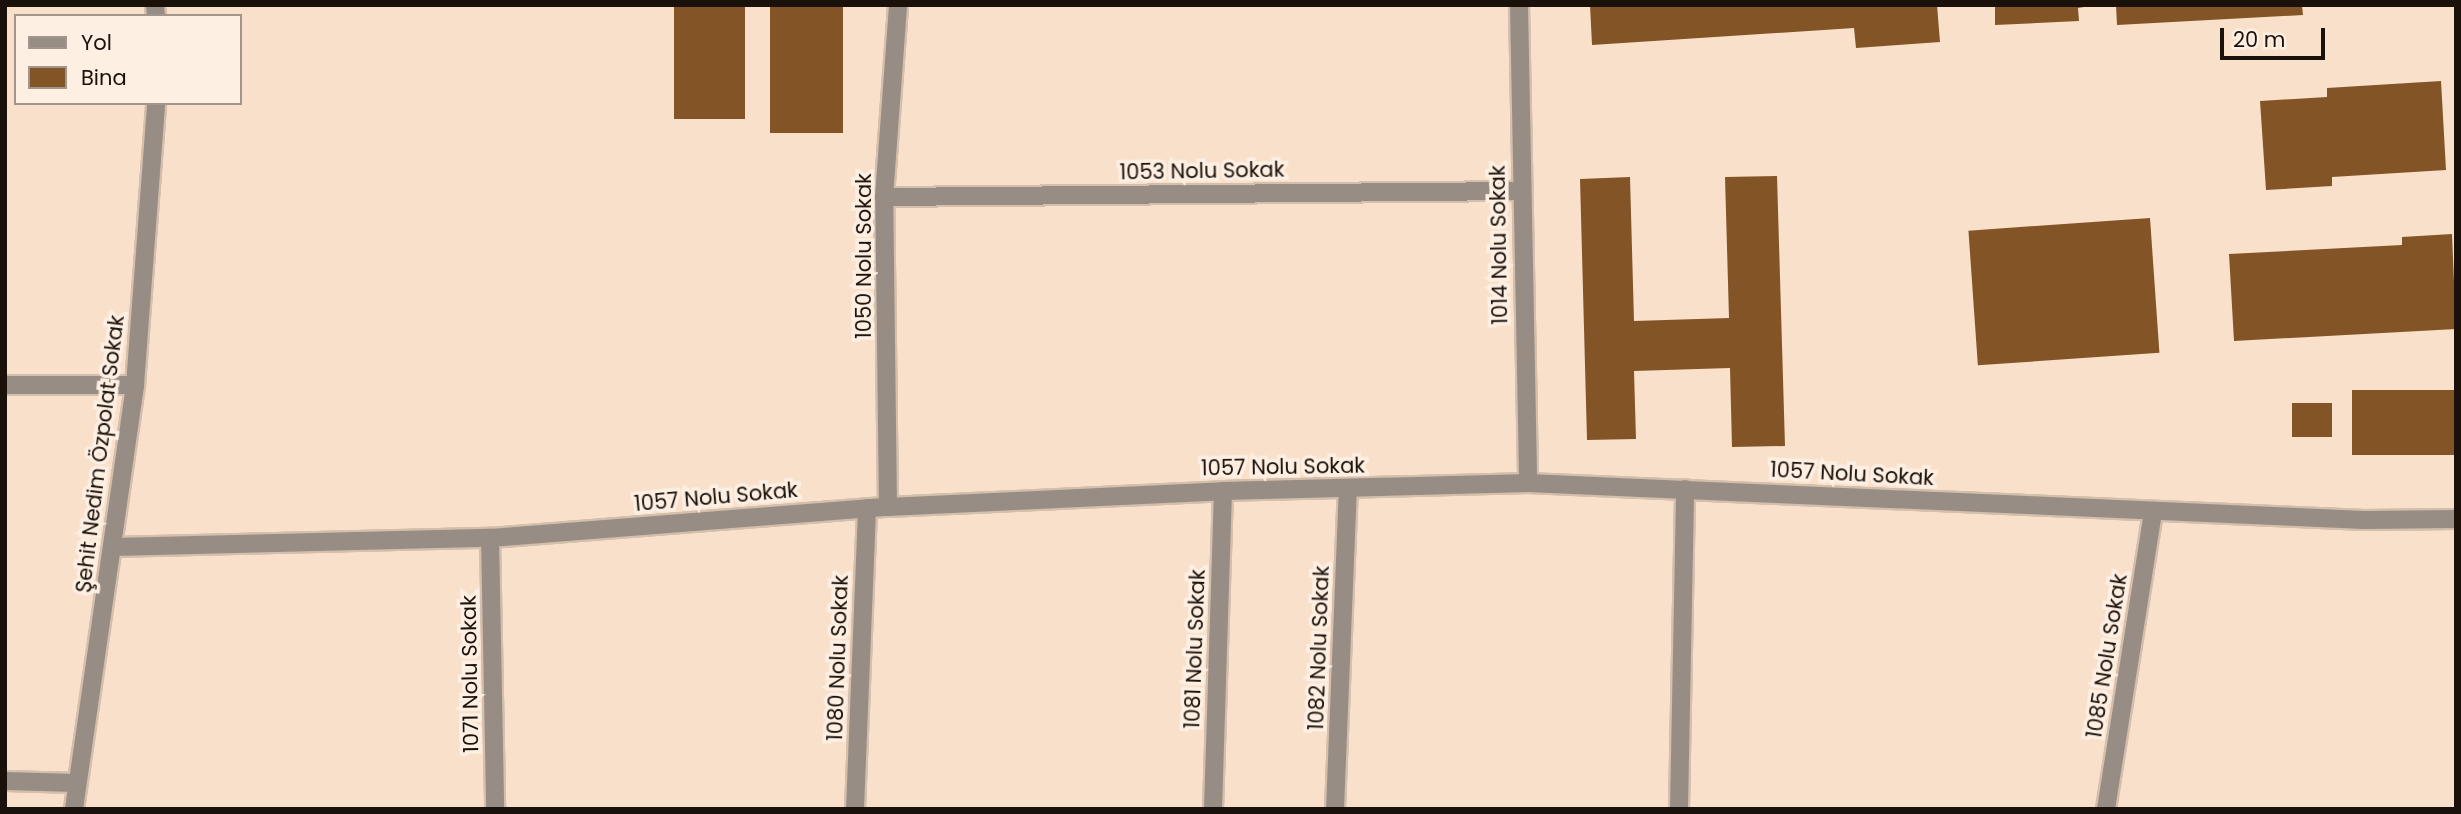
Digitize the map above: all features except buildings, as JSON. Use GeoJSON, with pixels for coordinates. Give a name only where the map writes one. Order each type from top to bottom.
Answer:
{"type":"FeatureCollection","features":[{"type":"Feature","properties":{"kind":"street","name":"1050 Nolu Sokak"},"geometry":{"type":"LineString","coordinates":[[888,507],[884,197],[898,5]]}},
{"type":"Feature","properties":{"kind":"street","name":"1014 Nolu Sokak"},"geometry":{"type":"LineString","coordinates":[[1519,5],[1520,191],[1528,483]]}},
{"type":"Feature","properties":{"kind":"street","name":"Şehit Nedim Özpolat Sokak"},"geometry":{"type":"LineString","coordinates":[[74,809],[75,783],[113,547],[135,385],[156,105]]}},
{"type":"Feature","properties":{"kind":"street","name":"1053 Nolu Sokak"},"geometry":{"type":"LineString","coordinates":[[884,197],[1520,191]]}},
{"type":"Feature","properties":{"kind":"street"},"geometry":{"type":"LineString","coordinates":[[5,385],[135,385]]}},
{"type":"Feature","properties":{"kind":"street","name":"1057 Nolu Sokak"},"geometry":{"type":"LineString","coordinates":[[113,547],[490,538],[867,508],[1223,491],[1528,483],[2153,510],[2456,519]]}},
{"type":"Feature","properties":{"kind":"street","name":"1082 Nolu Sokak"},"geometry":{"type":"LineString","coordinates":[[1335,809],[1348,488]]}},
{"type":"Feature","properties":{"kind":"street"},"geometry":{"type":"LineString","coordinates":[[1679,809],[1685,489]]}},
{"type":"Feature","properties":{"kind":"street","name":"1081 Nolu Sokak"},"geometry":{"type":"LineString","coordinates":[[1213,809],[1223,491]]}},
{"type":"Feature","properties":{"kind":"street","name":"1080 Nolu Sokak"},"geometry":{"type":"LineString","coordinates":[[855,809],[867,508]]}},
{"type":"Feature","properties":{"kind":"street","name":"1085 Nolu Sokak"},"geometry":{"type":"LineString","coordinates":[[2106,809],[2153,510]]}},
{"type":"Feature","properties":{"kind":"street","name":"1071 Nolu Sokak"},"geometry":{"type":"LineString","coordinates":[[490,538],[495,809]]}},
{"type":"Feature","properties":{"kind":"street"},"geometry":{"type":"LineString","coordinates":[[5,781],[75,783]]}}]}
